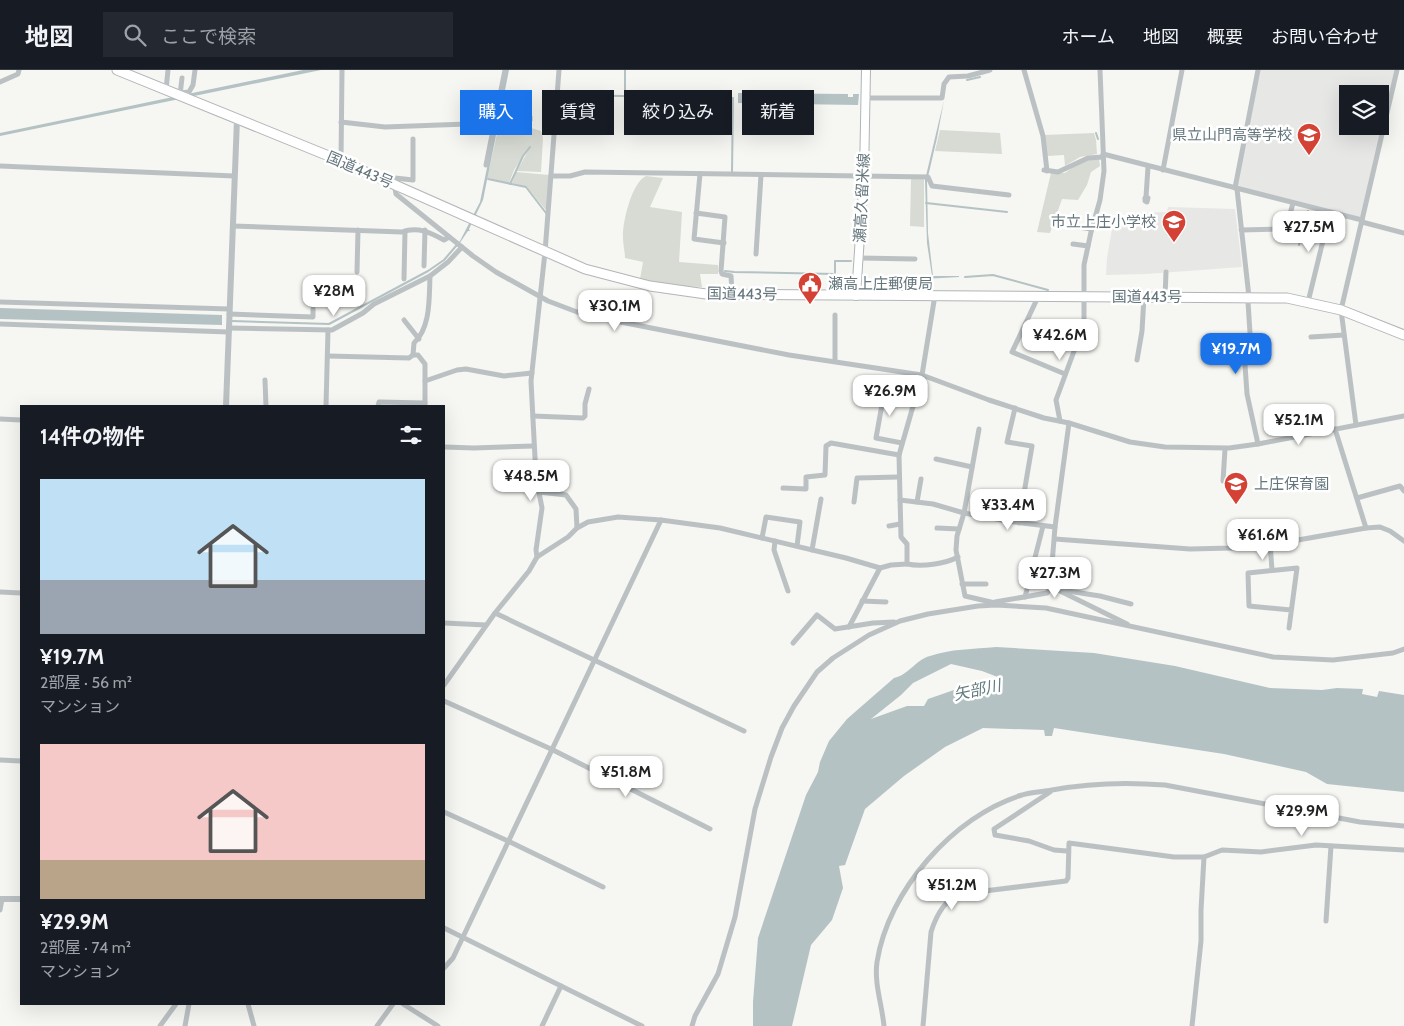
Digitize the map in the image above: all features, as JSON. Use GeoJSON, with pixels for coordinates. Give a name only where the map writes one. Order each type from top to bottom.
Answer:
{"type":"FeatureCollection","features":[{"type":"Feature","properties":{"kind":"highway","name":"国道443号"},"geometry":{"type":"LineString","coordinates":[[117,70],[341,161],[584,269],[650,286],[706,294],[1287,298],[1341,310],[1404,335]]}},
{"type":"Feature","properties":{"kind":"main road","name":"瀬高久留米線"},"geometry":{"type":"LineString","coordinates":[[856,296],[864,176],[866,70]]}},
{"type":"Feature","properties":{"kind":"street"},"geometry":{"type":"LineString","coordinates":[[0,82],[16,76],[18,70]]}},
{"type":"Feature","properties":{"kind":"street"},"geometry":{"type":"LineString","coordinates":[[166,90],[168,70]]}},
{"type":"Feature","properties":{"kind":"street"},"geometry":{"type":"LineString","coordinates":[[182,78],[180,94],[189,92],[192,88],[194,70]]}},
{"type":"Feature","properties":{"kind":"street"},"geometry":{"type":"LineString","coordinates":[[341,161],[342,70]]}},
{"type":"Feature","properties":{"kind":"street"},"geometry":{"type":"LineString","coordinates":[[501,90],[505,70]]}},
{"type":"Feature","properties":{"kind":"street"},"geometry":{"type":"LineString","coordinates":[[537,557],[536,550],[542,508],[534,446],[532,373],[559,70]]}},
{"type":"Feature","properties":{"kind":"street"},"geometry":{"type":"LineString","coordinates":[[866,98],[942,98],[944,84],[949,77],[968,76],[990,70]]}},
{"type":"Feature","properties":{"kind":"street"},"geometry":{"type":"LineString","coordinates":[[1024,70],[1043,136],[1045,171],[1058,172],[1088,158],[1103,155],[1330,212],[1404,233]]}},
{"type":"Feature","properties":{"kind":"street"},"geometry":{"type":"LineString","coordinates":[[1060,421],[1056,400],[1084,324],[1084,265],[1091,229],[1103,187],[1100,70]]}},
{"type":"Feature","properties":{"kind":"street"},"geometry":{"type":"LineString","coordinates":[[1163,170],[1182,70]]}},
{"type":"Feature","properties":{"kind":"street"},"geometry":{"type":"LineString","coordinates":[[1258,70],[1236,189],[1250,333],[1245,365],[1247,394],[1258,444]]}},
{"type":"Feature","properties":{"kind":"street"},"geometry":{"type":"LineString","coordinates":[[1356,425],[1341,310],[1396,70]]}},
{"type":"Feature","properties":{"kind":"street"},"geometry":{"type":"LineString","coordinates":[[226,405],[237,119]]}},
{"type":"Feature","properties":{"kind":"street"},"geometry":{"type":"LineString","coordinates":[[342,122],[385,126],[460,124]]}},
{"type":"Feature","properties":{"kind":"street"},"geometry":{"type":"LineString","coordinates":[[486,165],[492,135]]}},
{"type":"Feature","properties":{"kind":"street"},"geometry":{"type":"LineString","coordinates":[[413,139],[413,180],[395,178],[396,194],[496,272],[556,305],[599,319],[743,347],[922,374],[1044,418],[1069,423],[1139,444],[1165,448],[1225,448],[1258,444],[1404,416]]}},
{"type":"Feature","properties":{"kind":"street"},"geometry":{"type":"LineString","coordinates":[[0,166],[234,176]]}},
{"type":"Feature","properties":{"kind":"street"},"geometry":{"type":"LineString","coordinates":[[1146,197],[1148,167]]}},
{"type":"Feature","properties":{"kind":"street"},"geometry":{"type":"LineString","coordinates":[[551,176],[570,176],[584,172],[928,177],[932,186],[1009,194]]}},
{"type":"Feature","properties":{"kind":"street"},"geometry":{"type":"LineString","coordinates":[[700,174],[694,239],[724,243]]}},
{"type":"Feature","properties":{"kind":"street"},"geometry":{"type":"LineString","coordinates":[[756,254],[761,175]]}},
{"type":"Feature","properties":{"kind":"street"},"geometry":{"type":"LineString","coordinates":[[1241,230],[1286,229],[1293,203]]}},
{"type":"Feature","properties":{"kind":"street"},"geometry":{"type":"LineString","coordinates":[[1308,298],[1330,212]]}},
{"type":"Feature","properties":{"kind":"street"},"geometry":{"type":"LineString","coordinates":[[696,213],[725,217],[721,271],[722,274],[731,276],[732,291]]}},
{"type":"Feature","properties":{"kind":"street"},"geometry":{"type":"LineString","coordinates":[[232,226],[402,232],[425,230],[444,240],[449,237]]}},
{"type":"Feature","properties":{"kind":"street"},"geometry":{"type":"LineString","coordinates":[[1072,226],[1091,229]]}},
{"type":"Feature","properties":{"kind":"street"},"geometry":{"type":"LineString","coordinates":[[357,272],[358,230]]}},
{"type":"Feature","properties":{"kind":"street"},"geometry":{"type":"LineString","coordinates":[[424,266],[425,230]]}},
{"type":"Feature","properties":{"kind":"street"},"geometry":{"type":"LineString","coordinates":[[404,279],[405,231]]}},
{"type":"Feature","properties":{"kind":"street"},"geometry":{"type":"LineString","coordinates":[[1073,244],[1088,246]]}},
{"type":"Feature","properties":{"kind":"street"},"geometry":{"type":"LineString","coordinates":[[0,324],[229,330],[328,330],[430,276],[462,247]]}},
{"type":"Feature","properties":{"kind":"street"},"geometry":{"type":"LineString","coordinates":[[859,258],[915,259]]}},
{"type":"Feature","properties":{"kind":"street"},"geometry":{"type":"LineString","coordinates":[[1165,297],[1166,272]]}},
{"type":"Feature","properties":{"kind":"street"},"geometry":{"type":"LineString","coordinates":[[413,355],[414,343],[418,339],[429,311],[430,276]]}},
{"type":"Feature","properties":{"kind":"street"},"geometry":{"type":"LineString","coordinates":[[907,564],[907,544],[901,538],[899,455],[922,374],[935,295]]}},
{"type":"Feature","properties":{"kind":"street"},"geometry":{"type":"LineString","coordinates":[[1038,297],[1012,352],[1065,374]]}},
{"type":"Feature","properties":{"kind":"street"},"geometry":{"type":"LineString","coordinates":[[1137,360],[1142,331],[1144,297]]}},
{"type":"Feature","properties":{"kind":"street"},"geometry":{"type":"LineString","coordinates":[[0,302],[313,317],[313,309]]}},
{"type":"Feature","properties":{"kind":"street"},"geometry":{"type":"LineString","coordinates":[[835,315],[835,361]]}},
{"type":"Feature","properties":{"kind":"street"},"geometry":{"type":"LineString","coordinates":[[404,320],[418,339]]}},
{"type":"Feature","properties":{"kind":"street"},"geometry":{"type":"LineString","coordinates":[[326,405],[328,330]]}},
{"type":"Feature","properties":{"kind":"street"},"geometry":{"type":"LineString","coordinates":[[1310,337],[1344,335]]}},
{"type":"Feature","properties":{"kind":"street"},"geometry":{"type":"LineString","coordinates":[[328,356],[409,358],[413,355],[418,355],[425,364],[425,405],[379,402],[378,405]]}},
{"type":"Feature","properties":{"kind":"street"},"geometry":{"type":"LineString","coordinates":[[425,381],[457,370],[466,369],[504,376],[532,373]]}},
{"type":"Feature","properties":{"kind":"street"},"geometry":{"type":"LineString","coordinates":[[265,380],[266,405]]}},
{"type":"Feature","properties":{"kind":"street"},"geometry":{"type":"LineString","coordinates":[[533,416],[583,418],[585,416],[585,404],[589,389]]}},
{"type":"Feature","properties":{"kind":"street"},"geometry":{"type":"LineString","coordinates":[[902,443],[876,438],[883,399],[900,398],[914,401]]}},
{"type":"Feature","properties":{"kind":"street"},"geometry":{"type":"LineString","coordinates":[[1015,408],[1007,442],[1032,446],[1020,523]]}},
{"type":"Feature","properties":{"kind":"street"},"geometry":{"type":"LineString","coordinates":[[0,419],[20,420]]}},
{"type":"Feature","properties":{"kind":"street"},"geometry":{"type":"LineString","coordinates":[[1053,589],[1055,527],[1069,423]]}},
{"type":"Feature","properties":{"kind":"street"},"geometry":{"type":"LineString","coordinates":[[979,429],[956,550],[965,596],[995,603],[1046,608],[1240,651],[1291,658],[1333,660],[1393,653],[1404,649]]}},
{"type":"Feature","properties":{"kind":"street"},"geometry":{"type":"LineString","coordinates":[[1335,429],[1366,528]]}},
{"type":"Feature","properties":{"kind":"street"},"geometry":{"type":"LineString","coordinates":[[783,488],[806,489],[806,477],[825,475],[826,446],[831,443],[899,455]]}},
{"type":"Feature","properties":{"kind":"street"},"geometry":{"type":"LineString","coordinates":[[445,448],[534,446]]}},
{"type":"Feature","properties":{"kind":"street"},"geometry":{"type":"LineString","coordinates":[[1223,481],[1225,448]]}},
{"type":"Feature","properties":{"kind":"street"},"geometry":{"type":"LineString","coordinates":[[936,459],[972,467]]}},
{"type":"Feature","properties":{"kind":"street"},"geometry":{"type":"LineString","coordinates":[[854,502],[857,478],[899,477]]}},
{"type":"Feature","properties":{"kind":"street"},"geometry":{"type":"LineString","coordinates":[[917,502],[921,479]]}},
{"type":"Feature","properties":{"kind":"street"},"geometry":{"type":"LineString","coordinates":[[1357,498],[1400,486],[1404,491]]}},
{"type":"Feature","properties":{"kind":"street"},"geometry":{"type":"LineString","coordinates":[[539,492],[566,495],[576,509],[577,528]]}},
{"type":"Feature","properties":{"kind":"street"},"geometry":{"type":"LineString","coordinates":[[812,550],[820,499]]}},
{"type":"Feature","properties":{"kind":"street"},"geometry":{"type":"LineString","coordinates":[[900,500],[933,504],[964,513],[1020,523],[1055,527]]}},
{"type":"Feature","properties":{"kind":"street"},"geometry":{"type":"LineString","coordinates":[[445,684],[486,625],[529,571],[537,557],[588,522],[618,517],[660,520],[720,528],[880,568],[891,565],[907,564],[914,566],[950,562],[958,557]]}},
{"type":"Feature","properties":{"kind":"street"},"geometry":{"type":"LineString","coordinates":[[762,538],[766,517],[800,522],[797,546]]}},
{"type":"Feature","properties":{"kind":"street"},"geometry":{"type":"LineString","coordinates":[[445,967],[453,958],[660,520]]}},
{"type":"Feature","properties":{"kind":"street"},"geometry":{"type":"LineString","coordinates":[[889,526],[900,524]]}},
{"type":"Feature","properties":{"kind":"street"},"geometry":{"type":"LineString","coordinates":[[1025,597],[1044,526]]}},
{"type":"Feature","properties":{"kind":"street"},"geometry":{"type":"LineString","coordinates":[[937,528],[959,529]]}},
{"type":"Feature","properties":{"kind":"street"},"geometry":{"type":"LineString","coordinates":[[1055,539],[1190,549],[1232,548],[1366,528],[1380,528],[1404,541]]}},
{"type":"Feature","properties":{"kind":"street"},"geometry":{"type":"LineString","coordinates":[[775,541],[774,550],[788,591]]}},
{"type":"Feature","properties":{"kind":"street"},"geometry":{"type":"LineString","coordinates":[[1270,543],[1272,570]]}},
{"type":"Feature","properties":{"kind":"street"},"geometry":{"type":"LineString","coordinates":[[849,628],[880,568]]}},
{"type":"Feature","properties":{"kind":"street"},"geometry":{"type":"LineString","coordinates":[[1289,628],[1297,568],[1248,573],[1249,606],[1291,610]]}},
{"type":"Feature","properties":{"kind":"street"},"geometry":{"type":"LineString","coordinates":[[962,584],[986,584]]}},
{"type":"Feature","properties":{"kind":"street"},"geometry":{"type":"LineString","coordinates":[[1053,589],[1132,627]]}},
{"type":"Feature","properties":{"kind":"street"},"geometry":{"type":"LineString","coordinates":[[793,643],[817,615],[835,629],[849,628],[873,623],[900,621],[948,610],[995,603],[1047,593],[1053,589],[1100,596],[1131,604]]}},
{"type":"Feature","properties":{"kind":"street"},"geometry":{"type":"LineString","coordinates":[[0,592],[20,593]]}},
{"type":"Feature","properties":{"kind":"street"},"geometry":{"type":"LineString","coordinates":[[862,601],[886,602]]}},
{"type":"Feature","properties":{"kind":"street"},"geometry":{"type":"LineString","coordinates":[[495,613],[744,731]]}},
{"type":"Feature","properties":{"kind":"street"},"geometry":{"type":"LineString","coordinates":[[692,1026],[695,1016],[718,974],[735,916],[749,837],[763,780],[779,736],[794,706],[805,688],[826,664],[869,635],[900,621]]}},
{"type":"Feature","properties":{"kind":"street"},"geometry":{"type":"LineString","coordinates":[[445,623],[486,625]]}},
{"type":"Feature","properties":{"kind":"street"},"geometry":{"type":"LineString","coordinates":[[445,701],[552,749],[710,829]]}},
{"type":"Feature","properties":{"kind":"street"},"geometry":{"type":"LineString","coordinates":[[0,760],[20,761]]}},
{"type":"Feature","properties":{"kind":"street"},"geometry":{"type":"LineString","coordinates":[[884,1026],[876,979],[877,962],[889,922],[896,907],[913,879],[930,857],[950,837],[971,822],[1009,800],[1027,794],[1095,784],[1142,783],[1360,822],[1404,826]]}},
{"type":"Feature","properties":{"kind":"street"},"geometry":{"type":"LineString","coordinates":[[1052,790],[994,829],[995,835],[1030,841],[1054,850],[1067,851]]}},
{"type":"Feature","properties":{"kind":"street"},"geometry":{"type":"LineString","coordinates":[[445,812],[603,888]]}},
{"type":"Feature","properties":{"kind":"street"},"geometry":{"type":"LineString","coordinates":[[923,1026],[931,932],[946,902],[960,894],[1066,881],[1068,878],[1067,851],[1069,844],[1174,857],[1204,857],[1222,850],[1261,852],[1316,845],[1404,850]]}},
{"type":"Feature","properties":{"kind":"street"},"geometry":{"type":"LineString","coordinates":[[1326,922],[1331,846]]}},
{"type":"Feature","properties":{"kind":"street"},"geometry":{"type":"LineString","coordinates":[[1192,1026],[1201,941],[1200,910],[1204,857]]}},
{"type":"Feature","properties":{"kind":"street"},"geometry":{"type":"LineString","coordinates":[[0,910],[1,899],[20,899]]}},
{"type":"Feature","properties":{"kind":"street"},"geometry":{"type":"LineString","coordinates":[[445,928],[642,1026]]}},
{"type":"Feature","properties":{"kind":"street"},"geometry":{"type":"LineString","coordinates":[[542,1026],[561,986]]}},
{"type":"Feature","properties":{"kind":"street"},"geometry":{"type":"LineString","coordinates":[[160,1026],[175,1005]]}},
{"type":"Feature","properties":{"kind":"street"},"geometry":{"type":"LineString","coordinates":[[185,1026],[189,1005]]}},
{"type":"Feature","properties":{"kind":"street"},"geometry":{"type":"LineString","coordinates":[[248,1005],[254,1026]]}},
{"type":"Feature","properties":{"kind":"street"},"geometry":{"type":"LineString","coordinates":[[377,1026],[392,1005]]}},
{"type":"Feature","properties":{"kind":"street"},"geometry":{"type":"LineString","coordinates":[[405,1005],[438,1026]]}},
{"type":"Feature","properties":{"kind":"shaded area","name":"県立山門高等学校"},"geometry":{"type":"Polygon","coordinates":[[[1260,70],[1395,70],[1389,97],[1389,85],[1339,85],[1339,135],[1380,135],[1362,216],[1359,217],[1237,187],[1260,70]]]}},
{"type":"Feature","properties":{"kind":"shaded area"},"geometry":{"type":"Polygon","coordinates":[[[532,128],[541,131],[543,138],[541,172],[517,171],[530,146],[514,170],[509,183],[487,178],[497,135],[532,135],[532,128]]]}},
{"type":"Feature","properties":{"kind":"shaded area"},"geometry":{"type":"Polygon","coordinates":[[[940,130],[1000,133],[1002,154],[935,151],[940,130]]]}},
{"type":"Feature","properties":{"kind":"shaded area"},"geometry":{"type":"Polygon","coordinates":[[[1094,133],[1097,154],[1080,157],[1065,166],[1064,155],[1047,156],[1044,135],[1094,133]]]}},
{"type":"Feature","properties":{"kind":"shaded area"},"geometry":{"type":"Polygon","coordinates":[[[1091,159],[1099,159],[1100,166],[1091,172],[1087,185],[1078,200],[1062,199],[1050,233],[1037,232],[1051,173],[1065,173],[1077,164],[1091,159]]]}},
{"type":"Feature","properties":{"kind":"shaded area"},"geometry":{"type":"Polygon","coordinates":[[[516,172],[549,175],[547,209],[527,187],[512,183],[516,172]]]}},
{"type":"Feature","properties":{"kind":"shaded area"},"geometry":{"type":"Polygon","coordinates":[[[646,176],[663,178],[650,207],[682,212],[679,262],[718,265],[718,274],[700,274],[702,287],[679,286],[640,279],[643,262],[625,258],[623,231],[626,213],[636,186],[646,176]]]}},
{"type":"Feature","properties":{"kind":"shaded area"},"geometry":{"type":"Polygon","coordinates":[[[911,179],[924,179],[924,227],[910,226],[911,179]]]}},
{"type":"Feature","properties":{"kind":"shaded area","name":"市立上庄小学校"},"geometry":{"type":"Polygon","coordinates":[[[1168,207],[1235,209],[1242,267],[1106,275],[1112,229],[1095,226],[1097,216],[1130,219],[1130,213],[1167,212],[1168,207]]]}},
{"type":"Feature","properties":{"kind":"water"},"geometry":{"type":"Polygon","coordinates":[[[303,70],[321,70],[0,136],[0,133],[303,70]]]}},
{"type":"Feature","properties":{"kind":"water"},"geometry":{"type":"Polygon","coordinates":[[[507,70],[509,70],[505,90],[503,90],[507,70]]]}},
{"type":"Feature","properties":{"kind":"water"},"geometry":{"type":"Polygon","coordinates":[[[738,93],[742,93],[742,103],[738,103],[738,93]]]}},
{"type":"Feature","properties":{"kind":"water"},"geometry":{"type":"Polygon","coordinates":[[[814,94],[848,94],[848,97],[853,97],[853,94],[859,94],[858,105],[814,104],[814,94]]]}},
{"type":"Feature","properties":{"kind":"water"},"geometry":{"type":"Polygon","coordinates":[[[944,100],[927,181],[928,233],[933,276],[959,277],[924,279],[924,277],[932,276],[927,243],[925,180],[944,100]]]}},
{"type":"Feature","properties":{"kind":"water"},"geometry":{"type":"Polygon","coordinates":[[[494,135],[496,135],[483,200],[469,229],[470,231],[468,231],[457,247],[455,245],[460,241],[480,202],[494,135]]]}},
{"type":"Feature","properties":{"kind":"water"},"geometry":{"type":"Polygon","coordinates":[[[0,308],[222,315],[222,325],[0,319],[0,308]]]}},
{"type":"Feature","properties":{"kind":"water","name":"矢部川"},"geometry":{"type":"Polygon","coordinates":[[[996,647],[1094,653],[1175,666],[1270,688],[1363,689],[1362,694],[1377,697],[1379,691],[1404,695],[1404,792],[1327,784],[1306,772],[1224,754],[1054,728],[1052,736],[1045,736],[1044,730],[983,728],[945,747],[904,776],[865,809],[845,865],[839,866],[843,888],[832,920],[811,945],[792,1026],[753,1026],[758,938],[806,795],[818,772],[829,741],[847,719],[894,678],[904,674],[925,658],[946,652],[996,647]],[[951,664],[913,683],[871,719],[907,706],[924,706],[928,699],[954,690],[965,691],[994,687],[1003,679],[982,671],[951,664]]]}},
{"type":"Feature","properties":{"kind":"waterway"},"geometry":{"type":"LineString","coordinates":[[625,70],[625,90]]}},
{"type":"Feature","properties":{"kind":"waterway"},"geometry":{"type":"LineString","coordinates":[[967,80],[980,77]]}},
{"type":"Feature","properties":{"kind":"waterway"},"geometry":{"type":"LineString","coordinates":[[614,96],[733,98],[732,172]]}},
{"type":"Feature","properties":{"kind":"waterway"},"geometry":{"type":"LineString","coordinates":[[1096,133],[1098,139]]}},
{"type":"Feature","properties":{"kind":"waterway"},"geometry":{"type":"LineString","coordinates":[[510,184],[523,156],[530,147]]}},
{"type":"Feature","properties":{"kind":"waterway"},"geometry":{"type":"LineString","coordinates":[[488,179],[526,187],[546,213]]}},
{"type":"Feature","properties":{"kind":"waterway"},"geometry":{"type":"LineString","coordinates":[[926,203],[1007,212]]}},
{"type":"Feature","properties":{"kind":"waterway"},"geometry":{"type":"LineString","coordinates":[[1299,245],[1308,211]]}},
{"type":"Feature","properties":{"kind":"waterway"},"geometry":{"type":"LineString","coordinates":[[232,321],[329,324],[428,271],[444,260],[456,246]]}},
{"type":"Feature","properties":{"kind":"waterway"},"geometry":{"type":"LineString","coordinates":[[835,290],[835,261],[851,261]]}},
{"type":"Feature","properties":{"kind":"waterway"},"geometry":{"type":"LineString","coordinates":[[725,271],[835,274]]}},
{"type":"Feature","properties":{"kind":"waterway"},"geometry":{"type":"LineString","coordinates":[[965,277],[993,275],[1048,290]]}},
{"type":"Feature","properties":{"kind":"place","name":"県立山門高等学校"},"geometry":{"type":"Point","coordinates":[1309,156]}},
{"type":"Feature","properties":{"kind":"place","name":"市立上庄小学校"},"geometry":{"type":"Point","coordinates":[1174,243]}},
{"type":"Feature","properties":{"kind":"place","name":"瀬高上庄郵便局"},"geometry":{"type":"Point","coordinates":[810,305]}},
{"type":"Feature","properties":{"kind":"place","name":"上庄保育園"},"geometry":{"type":"Point","coordinates":[1236,505]}}]}
